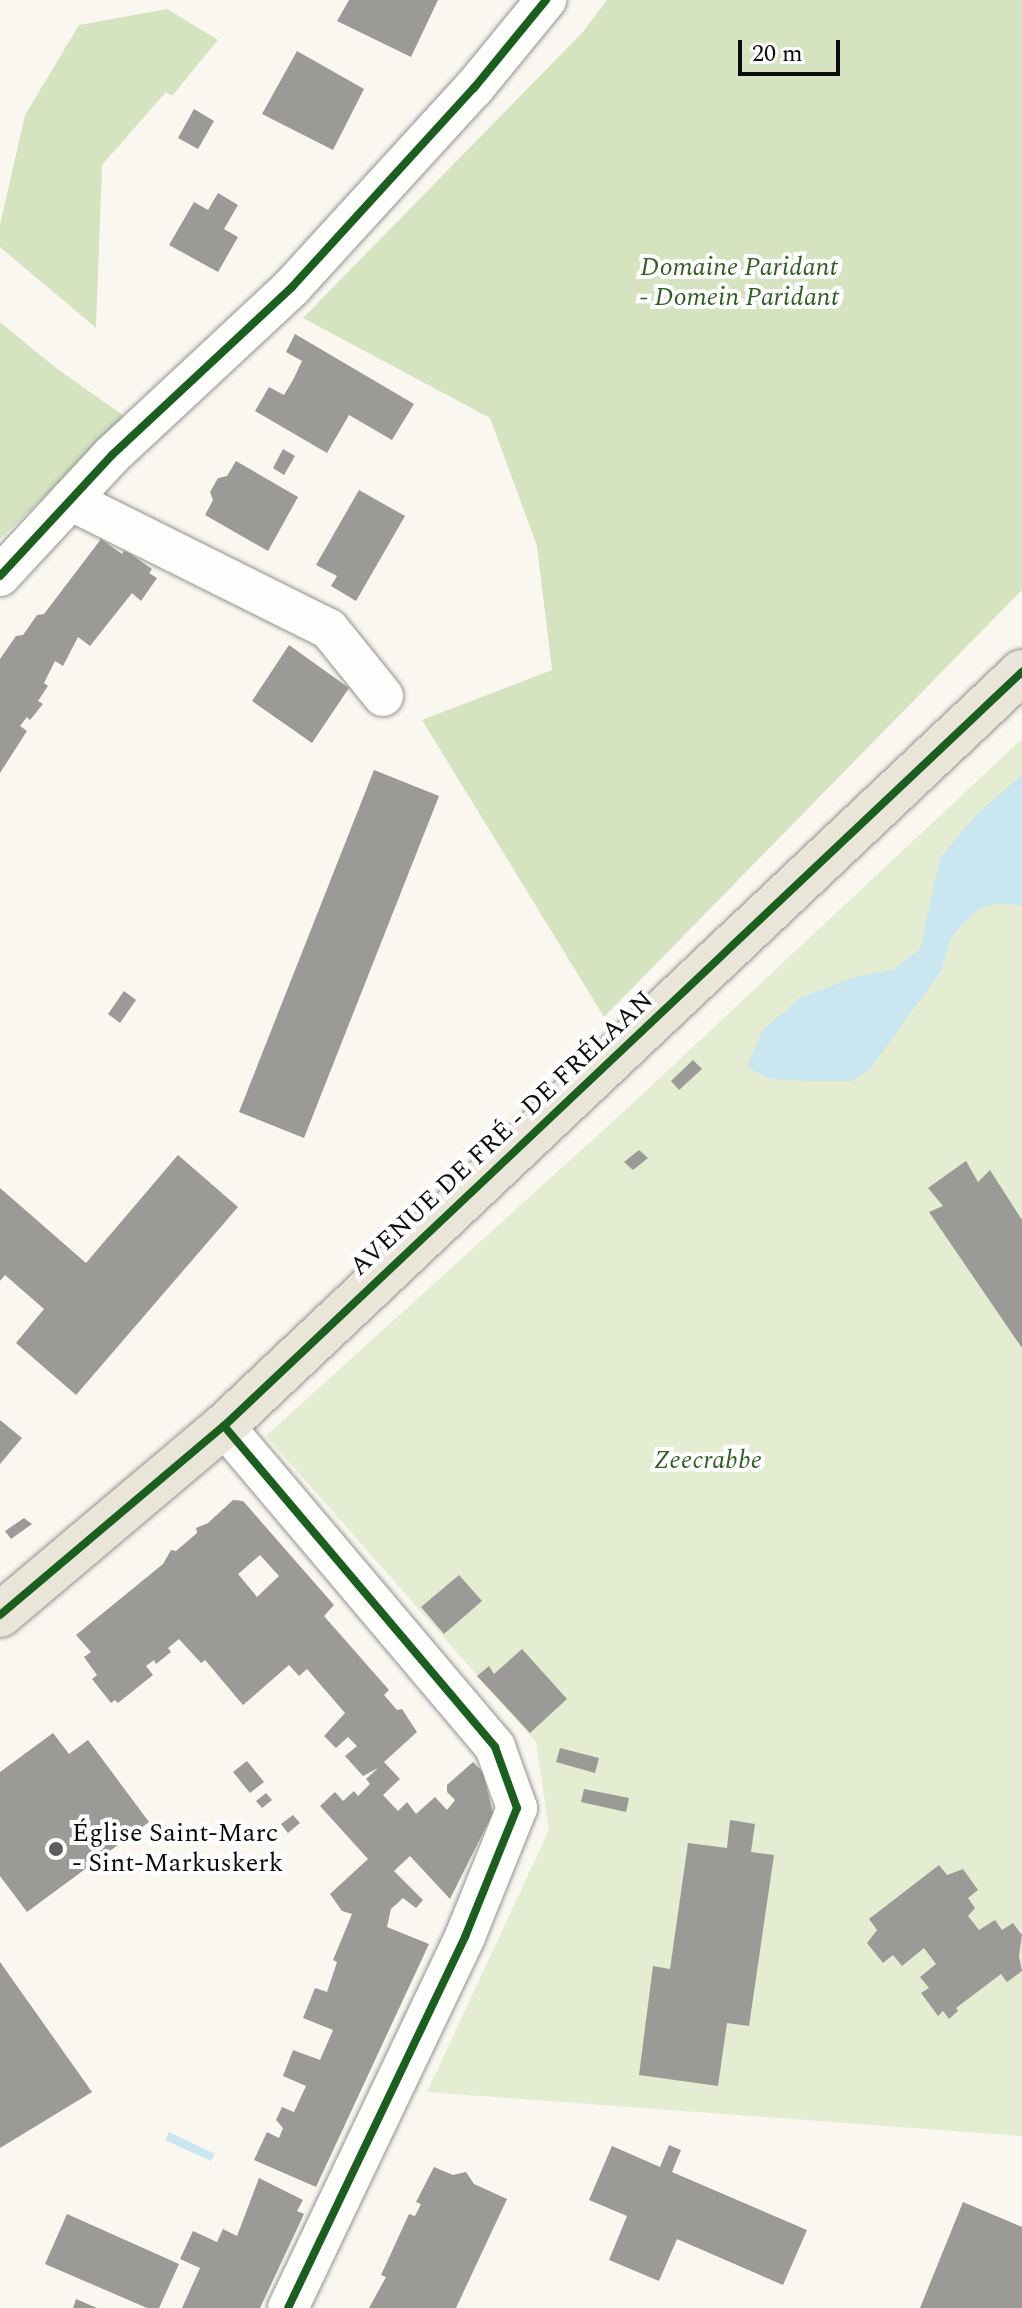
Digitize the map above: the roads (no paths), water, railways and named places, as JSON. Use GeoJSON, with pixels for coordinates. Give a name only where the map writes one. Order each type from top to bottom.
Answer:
{"type":"FeatureCollection","features":[{"type":"Feature","properties":{"kind":"main road","name":"AVENUE DE FRÉ - DE FRÉLAAN"},"geometry":{"type":"LineString","coordinates":[[0,1615],[224,1426],[1022,672]]}},
{"type":"Feature","properties":{"kind":"street"},"geometry":{"type":"LineString","coordinates":[[0,576],[112,455],[292,287],[474,88],[546,0]]}},
{"type":"Feature","properties":{"kind":"street"},"geometry":{"type":"LineString","coordinates":[[70,500],[329,629],[383,696]]}},
{"type":"Feature","properties":{"kind":"street"},"geometry":{"type":"LineString","coordinates":[[224,1426],[495,1747],[517,1808],[465,1937],[288,2308]]}},
{"type":"Feature","properties":{"kind":"water"},"geometry":{"type":"Polygon","coordinates":[[[1022,775],[1022,905],[994,904],[979,909],[963,923],[951,938],[941,971],[870,1069],[853,1081],[805,1081],[770,1079],[747,1067],[762,1031],[800,998],[851,978],[894,969],[920,949],[940,858],[976,815],[1022,775]]]}},
{"type":"Feature","properties":{"kind":"water"},"geometry":{"type":"Polygon","coordinates":[[[169,2132],[215,2154],[211,2161],[165,2140],[169,2132]]]}},
{"type":"Feature","properties":{"kind":"place","name":"Église Saint-Marc - Sint-Markuskerk"},"geometry":{"type":"Point","coordinates":[56,1849]}},
{"type":"Feature","properties":{"kind":"park label","name":"Domaine Paridant - Domein Paridant"},"geometry":{"type":"Point","coordinates":[739,283]}},
{"type":"Feature","properties":{"kind":"park label","name":"Zeecrabbe"},"geometry":{"type":"Point","coordinates":[708,1461]}}]}
